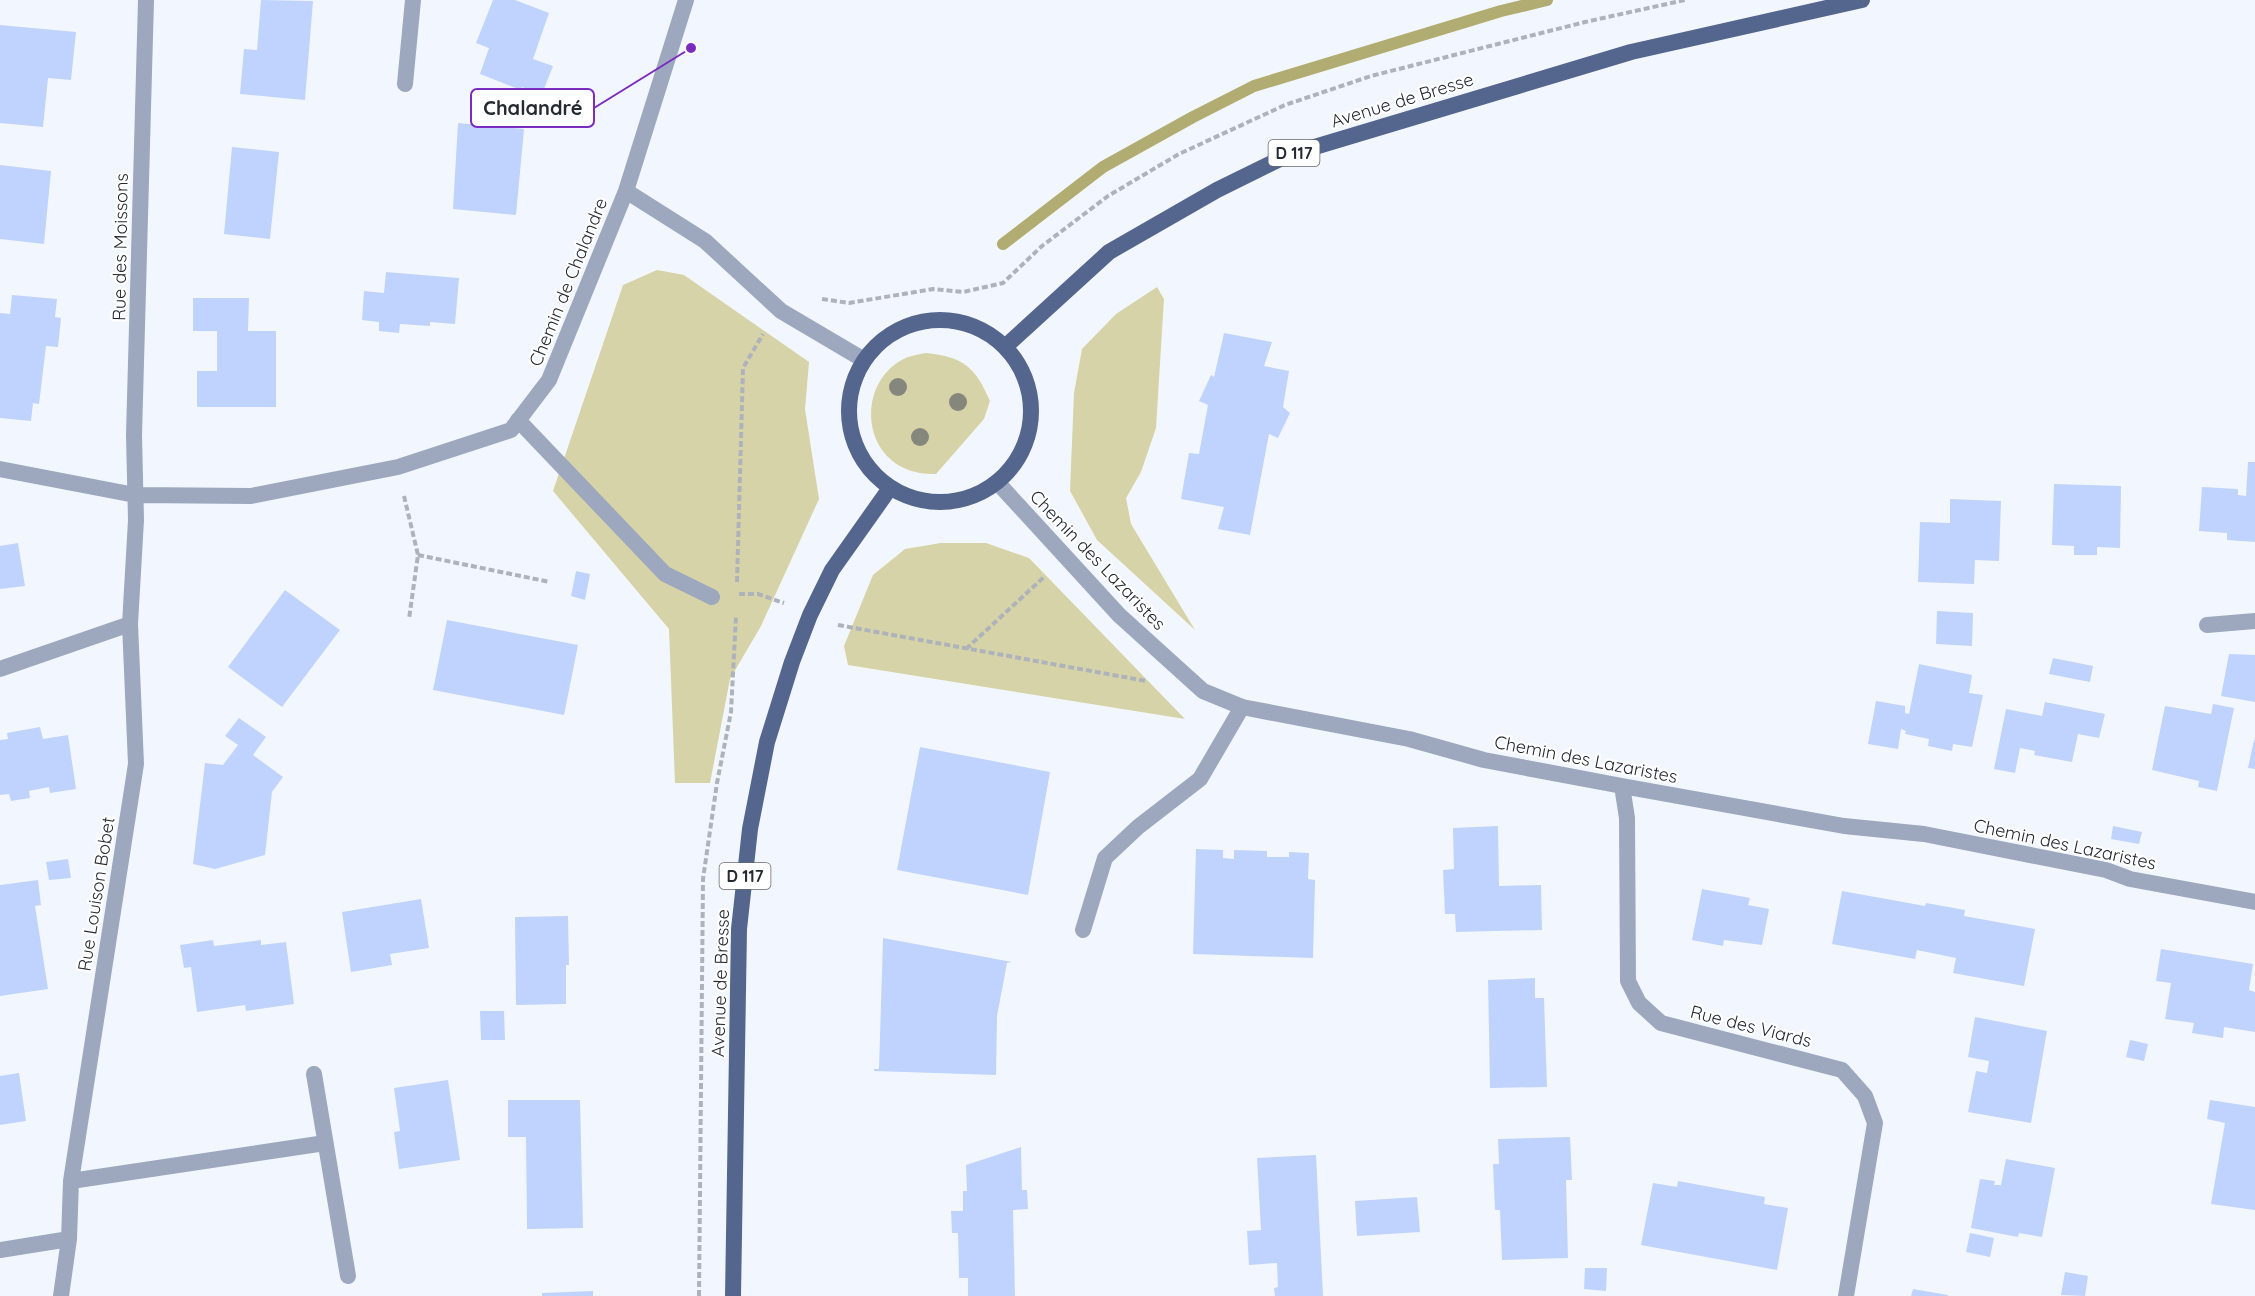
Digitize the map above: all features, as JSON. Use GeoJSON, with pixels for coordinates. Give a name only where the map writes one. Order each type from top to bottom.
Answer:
{"type":"FeatureCollection","features":[{"type":"Feature","properties":{"kind":"main road","name":"Avenue de Bresse"},"geometry":{"type":"LineString","coordinates":[[1005,347],[1109,252],[1217,190],[1288,155],[1630,52],[1862,0]]}},
{"type":"Feature","properties":{"kind":"main road"},"geometry":{"type":"LineString","coordinates":[[943,320],[976,328],[987,333],[1005,347],[1020,368],[1029,391],[1030,417],[1026,441],[1014,464],[997,482],[973,496],[946,502],[918,500],[890,488],[873,474],[859,454],[850,431],[848,406],[853,382],[864,360],[880,343],[898,330],[920,322],[943,320]]}},
{"type":"Feature","properties":{"kind":"main road","name":"Avenue de Bresse"},"geometry":{"type":"LineString","coordinates":[[733,1296],[739,929],[749,840],[767,742],[792,662],[810,615],[832,570],[890,488]]}},
{"type":"Feature","properties":{"kind":"street","name":"Rue des Moissons"},"geometry":{"type":"LineString","coordinates":[[135,495],[146,0]]}},
{"type":"Feature","properties":{"kind":"street"},"geometry":{"type":"LineString","coordinates":[[405,84],[413,0]]}},
{"type":"Feature","properties":{"kind":"street","name":"Chemin de Chalandre"},"geometry":{"type":"LineString","coordinates":[[0,469],[135,495],[251,496],[398,468],[511,430],[549,380],[626,191],[686,0]]}},
{"type":"Feature","properties":{"kind":"street"},"geometry":{"type":"LineString","coordinates":[[626,191],[705,241],[781,311],[864,360]]}},
{"type":"Feature","properties":{"kind":"street"},"geometry":{"type":"LineString","coordinates":[[518,420],[665,574],[712,597]]}},
{"type":"Feature","properties":{"kind":"street","name":"Chemin des Lazaristes"},"geometry":{"type":"LineString","coordinates":[[997,482],[1119,615],[1203,692],[1242,707],[1409,739],[1484,760],[1844,826],[1924,834],[2106,870],[2130,879],[2255,902]]}},
{"type":"Feature","properties":{"kind":"street","name":"Rue Louison Bobet"},"geometry":{"type":"LineString","coordinates":[[61,1296],[69,1239],[71,1181],[136,764],[130,624],[136,520],[135,495]]}},
{"type":"Feature","properties":{"kind":"street"},"geometry":{"type":"LineString","coordinates":[[2207,625],[2255,621]]}},
{"type":"Feature","properties":{"kind":"street"},"geometry":{"type":"LineString","coordinates":[[0,669],[130,624]]}},
{"type":"Feature","properties":{"kind":"street"},"geometry":{"type":"LineString","coordinates":[[1083,930],[1105,858],[1138,827],[1200,779],[1242,707]]}},
{"type":"Feature","properties":{"kind":"street","name":"Rue des Viards"},"geometry":{"type":"LineString","coordinates":[[1622,786],[1627,818],[1628,981],[1640,1003],[1661,1023],[1842,1070],[1865,1096],[1875,1123],[1846,1296]]}},
{"type":"Feature","properties":{"kind":"street"},"geometry":{"type":"LineString","coordinates":[[314,1074],[348,1276]]}},
{"type":"Feature","properties":{"kind":"street"},"geometry":{"type":"LineString","coordinates":[[71,1181],[325,1143]]}},
{"type":"Feature","properties":{"kind":"street"},"geometry":{"type":"LineString","coordinates":[[0,1251],[69,1239]]}},
{"type":"Feature","properties":{"kind":"path"},"geometry":{"type":"LineString","coordinates":[[737,594],[743,368],[764,333]]}},
{"type":"Feature","properties":{"kind":"path"},"geometry":{"type":"LineString","coordinates":[[398,468],[418,555],[409,619]]}},
{"type":"Feature","properties":{"kind":"path"},"geometry":{"type":"LineString","coordinates":[[418,555],[550,582]]}},
{"type":"Feature","properties":{"kind":"path"},"geometry":{"type":"LineString","coordinates":[[965,650],[1046,575]]}},
{"type":"Feature","properties":{"kind":"path"},"geometry":{"type":"LineString","coordinates":[[712,597],[758,594],[846,628],[1146,681]]}},
{"type":"Feature","properties":{"kind":"shaded area"},"geometry":{"type":"Polygon","coordinates":[[[657,270],[684,275],[809,362],[805,409],[819,499],[761,626],[730,679],[710,783],[675,783],[669,629],[553,491],[623,285],[657,270]]]}},
{"type":"Feature","properties":{"kind":"shaded area"},"geometry":{"type":"Polygon","coordinates":[[[1157,287],[1164,299],[1156,428],[1141,472],[1126,498],[1131,524],[1195,630],[1097,540],[1070,491],[1074,393],[1082,349],[1116,314],[1157,287]]]}},
{"type":"Feature","properties":{"kind":"shaded area"},"geometry":{"type":"Polygon","coordinates":[[[926,353],[950,357],[967,366],[985,389],[990,401],[984,419],[936,474],[912,471],[889,458],[879,444],[873,429],[871,412],[874,395],[881,379],[892,366],[908,357],[926,353]]]}},
{"type":"Feature","properties":{"kind":"shaded area"},"geometry":{"type":"Polygon","coordinates":[[[941,543],[986,543],[1029,558],[1185,719],[848,665],[844,646],[873,575],[905,549],[941,543]]]}},
{"type":"Feature","properties":{"kind":"building"},"geometry":{"type":"Polygon","coordinates":[[[261,0],[313,1],[305,100],[240,94],[244,49],[257,50],[261,0]]]}},
{"type":"Feature","properties":{"kind":"building"},"geometry":{"type":"Polygon","coordinates":[[[493,0],[515,0],[549,13],[533,59],[553,66],[542,94],[522,87],[521,90],[480,74],[489,48],[476,43],[493,0]]]}},
{"type":"Feature","properties":{"kind":"building"},"geometry":{"type":"Polygon","coordinates":[[[0,25],[76,32],[71,80],[48,78],[43,127],[0,123],[0,25]]]}},
{"type":"Feature","properties":{"kind":"building"},"geometry":{"type":"Polygon","coordinates":[[[458,123],[524,129],[516,215],[453,209],[458,123]]]}},
{"type":"Feature","properties":{"kind":"building"},"geometry":{"type":"Polygon","coordinates":[[[232,147],[279,152],[270,239],[224,234],[232,147]]]}},
{"type":"Feature","properties":{"kind":"building"},"geometry":{"type":"Polygon","coordinates":[[[0,165],[51,171],[44,244],[0,239],[0,165]]]}},
{"type":"Feature","properties":{"kind":"building"},"geometry":{"type":"Polygon","coordinates":[[[386,272],[459,278],[455,324],[430,322],[430,326],[400,324],[399,333],[379,331],[379,322],[362,320],[364,291],[384,293],[386,272]]]}},
{"type":"Feature","properties":{"kind":"building"},"geometry":{"type":"Polygon","coordinates":[[[12,295],[57,299],[55,317],[61,318],[58,347],[46,346],[39,404],[33,403],[31,421],[0,418],[0,313],[10,314],[12,295]]]}},
{"type":"Feature","properties":{"kind":"building"},"geometry":{"type":"Polygon","coordinates":[[[193,298],[249,298],[248,331],[276,331],[276,407],[197,407],[197,371],[217,371],[217,331],[193,331],[193,298]]]}},
{"type":"Feature","properties":{"kind":"building"},"geometry":{"type":"Polygon","coordinates":[[[1224,333],[1272,342],[1264,366],[1289,371],[1283,407],[1290,413],[1278,438],[1269,434],[1250,535],[1218,529],[1224,507],[1181,499],[1189,453],[1199,454],[1208,405],[1199,401],[1211,375],[1214,377],[1224,333]]]}},
{"type":"Feature","properties":{"kind":"building"},"geometry":{"type":"Polygon","coordinates":[[[2248,462],[2255,462],[2255,542],[2227,540],[2227,533],[2199,531],[2202,487],[2238,489],[2238,495],[2246,496],[2248,462]]]}},
{"type":"Feature","properties":{"kind":"building"},"geometry":{"type":"Polygon","coordinates":[[[2054,484],[2121,486],[2120,548],[2097,547],[2097,555],[2074,555],[2074,546],[2052,545],[2054,484]]]}},
{"type":"Feature","properties":{"kind":"building"},"geometry":{"type":"Polygon","coordinates":[[[1950,499],[2001,501],[1999,561],[1975,560],[1974,584],[1918,582],[1920,522],[1950,523],[1950,499]]]}},
{"type":"Feature","properties":{"kind":"building"},"geometry":{"type":"Polygon","coordinates":[[[18,543],[25,586],[0,589],[0,546],[18,543]]]}},
{"type":"Feature","properties":{"kind":"building"},"geometry":{"type":"Polygon","coordinates":[[[576,571],[590,574],[585,600],[571,596],[576,571]]]}},
{"type":"Feature","properties":{"kind":"building"},"geometry":{"type":"Polygon","coordinates":[[[285,590],[340,630],[282,707],[228,667],[285,590]]]}},
{"type":"Feature","properties":{"kind":"building"},"geometry":{"type":"Polygon","coordinates":[[[1937,611],[1973,613],[1972,646],[1936,644],[1937,611]]]}},
{"type":"Feature","properties":{"kind":"building"},"geometry":{"type":"Polygon","coordinates":[[[447,620],[578,645],[564,715],[433,690],[447,620]]]}},
{"type":"Feature","properties":{"kind":"building"},"geometry":{"type":"Polygon","coordinates":[[[2229,654],[2255,655],[2255,702],[2221,696],[2229,654]]]}},
{"type":"Feature","properties":{"kind":"building"},"geometry":{"type":"Polygon","coordinates":[[[2053,658],[2093,666],[2090,682],[2049,674],[2053,658]]]}},
{"type":"Feature","properties":{"kind":"building"},"geometry":{"type":"Polygon","coordinates":[[[1919,664],[1972,675],[1969,693],[1983,695],[1972,747],[1953,744],[1952,751],[1928,746],[1929,739],[1905,734],[1906,731],[1901,729],[1898,749],[1868,744],[1876,701],[1905,706],[1905,713],[1909,714],[1919,664]]]}},
{"type":"Feature","properties":{"kind":"building"},"geometry":{"type":"Polygon","coordinates":[[[2045,702],[2105,714],[2099,738],[2078,734],[2072,762],[2034,755],[2035,751],[2020,748],[2015,773],[1994,769],[2006,709],[2042,716],[2045,702]]]}},
{"type":"Feature","properties":{"kind":"building"},"geometry":{"type":"Polygon","coordinates":[[[2213,704],[2234,708],[2217,791],[2198,787],[2199,781],[2152,770],[2165,706],[2211,714],[2213,704]]]}},
{"type":"Feature","properties":{"kind":"building"},"geometry":{"type":"Polygon","coordinates":[[[239,718],[266,737],[253,755],[283,777],[272,792],[265,855],[215,869],[193,864],[205,763],[223,765],[238,745],[225,736],[239,718]]]}},
{"type":"Feature","properties":{"kind":"building"},"geometry":{"type":"Polygon","coordinates":[[[40,727],[43,739],[68,735],[76,789],[50,793],[49,787],[29,791],[30,798],[11,801],[9,794],[0,795],[0,740],[8,739],[7,733],[40,727]]]}},
{"type":"Feature","properties":{"kind":"building"},"geometry":{"type":"Polygon","coordinates":[[[2255,740],[2255,769],[2248,768],[2255,740]]]}},
{"type":"Feature","properties":{"kind":"building"},"geometry":{"type":"Polygon","coordinates":[[[920,747],[1050,772],[1028,895],[897,870],[920,747]]]}},
{"type":"Feature","properties":{"kind":"building"},"geometry":{"type":"Polygon","coordinates":[[[1498,826],[1499,886],[1541,885],[1542,930],[1456,932],[1455,914],[1445,914],[1443,870],[1454,869],[1453,828],[1498,826]]]}},
{"type":"Feature","properties":{"kind":"building"},"geometry":{"type":"Polygon","coordinates":[[[2113,826],[2142,832],[2139,844],[2111,839],[2113,826]]]}},
{"type":"Feature","properties":{"kind":"building"},"geometry":{"type":"Polygon","coordinates":[[[1196,849],[1223,850],[1223,858],[1234,859],[1234,850],[1267,851],[1267,857],[1289,857],[1289,852],[1309,853],[1308,879],[1315,880],[1313,958],[1193,954],[1196,849]]]}},
{"type":"Feature","properties":{"kind":"building"},"geometry":{"type":"Polygon","coordinates":[[[68,859],[71,878],[49,880],[46,862],[68,859]]]}},
{"type":"Feature","properties":{"kind":"building"},"geometry":{"type":"Polygon","coordinates":[[[38,880],[41,905],[35,906],[48,989],[0,996],[0,885],[38,880]]]}},
{"type":"Feature","properties":{"kind":"building"},"geometry":{"type":"Polygon","coordinates":[[[1702,889],[1750,898],[1748,905],[1769,909],[1762,945],[1724,940],[1723,946],[1692,940],[1702,889]]]}},
{"type":"Feature","properties":{"kind":"building"},"geometry":{"type":"Polygon","coordinates":[[[1842,891],[1925,906],[1926,903],[1965,910],[1964,916],[2035,929],[2024,986],[1953,973],[1956,958],[1917,950],[1915,959],[1832,944],[1842,891]]]}},
{"type":"Feature","properties":{"kind":"building"},"geometry":{"type":"Polygon","coordinates":[[[421,899],[429,948],[390,954],[392,965],[351,972],[342,912],[421,899]]]}},
{"type":"Feature","properties":{"kind":"building"},"geometry":{"type":"Polygon","coordinates":[[[568,916],[569,965],[566,965],[566,1004],[516,1005],[515,917],[568,916]]]}},
{"type":"Feature","properties":{"kind":"building"},"geometry":{"type":"Polygon","coordinates":[[[883,938],[1012,962],[1007,963],[997,1016],[996,1075],[874,1071],[874,1069],[879,1069],[883,938]]]}},
{"type":"Feature","properties":{"kind":"building"},"geometry":{"type":"Polygon","coordinates":[[[213,940],[214,946],[261,940],[261,945],[286,942],[294,1004],[246,1011],[245,1005],[197,1012],[191,967],[184,968],[180,945],[213,940]]]}},
{"type":"Feature","properties":{"kind":"building"},"geometry":{"type":"Polygon","coordinates":[[[2161,949],[2253,964],[2249,990],[2255,992],[2255,1032],[2224,1027],[2223,1038],[2192,1033],[2194,1023],[2165,1019],[2171,983],[2156,981],[2161,949]]]}},
{"type":"Feature","properties":{"kind":"building"},"geometry":{"type":"Polygon","coordinates":[[[1535,978],[1535,998],[1544,998],[1547,1087],[1490,1088],[1488,980],[1535,978]]]}},
{"type":"Feature","properties":{"kind":"building"},"geometry":{"type":"Polygon","coordinates":[[[480,1011],[504,1011],[505,1040],[481,1040],[480,1011]]]}},
{"type":"Feature","properties":{"kind":"building"},"geometry":{"type":"Polygon","coordinates":[[[1975,1017],[2047,1031],[2031,1123],[1968,1112],[1976,1071],[1987,1073],[1989,1061],[1968,1057],[1975,1017]]]}},
{"type":"Feature","properties":{"kind":"building"},"geometry":{"type":"Polygon","coordinates":[[[2130,1040],[2148,1044],[2144,1061],[2126,1057],[2130,1040]]]}},
{"type":"Feature","properties":{"kind":"building"},"geometry":{"type":"Polygon","coordinates":[[[19,1073],[26,1121],[0,1125],[0,1076],[19,1073]]]}},
{"type":"Feature","properties":{"kind":"building"},"geometry":{"type":"Polygon","coordinates":[[[448,1080],[460,1160],[399,1169],[394,1132],[400,1131],[394,1088],[448,1080]]]}},
{"type":"Feature","properties":{"kind":"building"},"geometry":{"type":"Polygon","coordinates":[[[508,1100],[580,1100],[583,1228],[527,1229],[526,1137],[508,1137],[508,1100]]]}},
{"type":"Feature","properties":{"kind":"building"},"geometry":{"type":"Polygon","coordinates":[[[2210,1100],[2255,1107],[2255,1210],[2211,1204],[2225,1123],[2207,1119],[2210,1100]]]}},
{"type":"Feature","properties":{"kind":"building"},"geometry":{"type":"Polygon","coordinates":[[[1570,1137],[1572,1180],[1566,1180],[1568,1258],[1502,1260],[1500,1210],[1495,1210],[1493,1164],[1499,1164],[1498,1139],[1570,1137]]]}},
{"type":"Feature","properties":{"kind":"building"},"geometry":{"type":"Polygon","coordinates":[[[1021,1147],[1022,1190],[1027,1190],[1028,1209],[1013,1210],[1015,1296],[968,1296],[968,1278],[959,1278],[958,1233],[952,1233],[951,1211],[963,1211],[963,1191],[967,1191],[966,1165],[1021,1147]]]}},
{"type":"Feature","properties":{"kind":"building"},"geometry":{"type":"Polygon","coordinates":[[[1316,1155],[1323,1296],[1275,1296],[1274,1288],[1278,1287],[1277,1263],[1249,1265],[1247,1231],[1261,1230],[1257,1158],[1316,1155]]]}},
{"type":"Feature","properties":{"kind":"building"},"geometry":{"type":"Polygon","coordinates":[[[2006,1159],[2055,1168],[2042,1237],[2019,1233],[2018,1237],[1971,1228],[1980,1179],[1995,1181],[1994,1185],[2001,1185],[2006,1159]]]}},
{"type":"Feature","properties":{"kind":"building"},"geometry":{"type":"Polygon","coordinates":[[[1678,1181],[1765,1197],[1764,1204],[1788,1208],[1777,1270],[1641,1245],[1653,1183],[1677,1187],[1678,1181]]]}},
{"type":"Feature","properties":{"kind":"building"},"geometry":{"type":"Polygon","coordinates":[[[1417,1197],[1420,1232],[1357,1236],[1355,1201],[1417,1197]]]}},
{"type":"Feature","properties":{"kind":"building"},"geometry":{"type":"Polygon","coordinates":[[[1970,1233],[1994,1238],[1990,1257],[1966,1252],[1970,1233]]]}},
{"type":"Feature","properties":{"kind":"building"},"geometry":{"type":"Polygon","coordinates":[[[1585,1268],[1607,1268],[1606,1291],[1584,1289],[1585,1268]]]}},
{"type":"Feature","properties":{"kind":"building"},"geometry":{"type":"Polygon","coordinates":[[[2065,1272],[2088,1276],[2085,1296],[2061,1295],[2065,1272]]]}},
{"type":"Feature","properties":{"kind":"building"},"geometry":{"type":"Polygon","coordinates":[[[1913,1289],[1948,1295],[1948,1296],[1911,1296],[1913,1289]]]}},
{"type":"Feature","properties":{"kind":"building"},"geometry":{"type":"Polygon","coordinates":[[[593,1291],[593,1296],[542,1296],[542,1293],[593,1291]]]}},
{"type":"Feature","properties":{"kind":"waterway"},"geometry":{"type":"LineString","coordinates":[[1003,244],[1103,167],[1254,86],[1501,11],[1547,0]]}},
{"type":"Feature","properties":{"kind":"place","name":"Chalandré"},"geometry":{"type":"Point","coordinates":[691,48]}}]}
